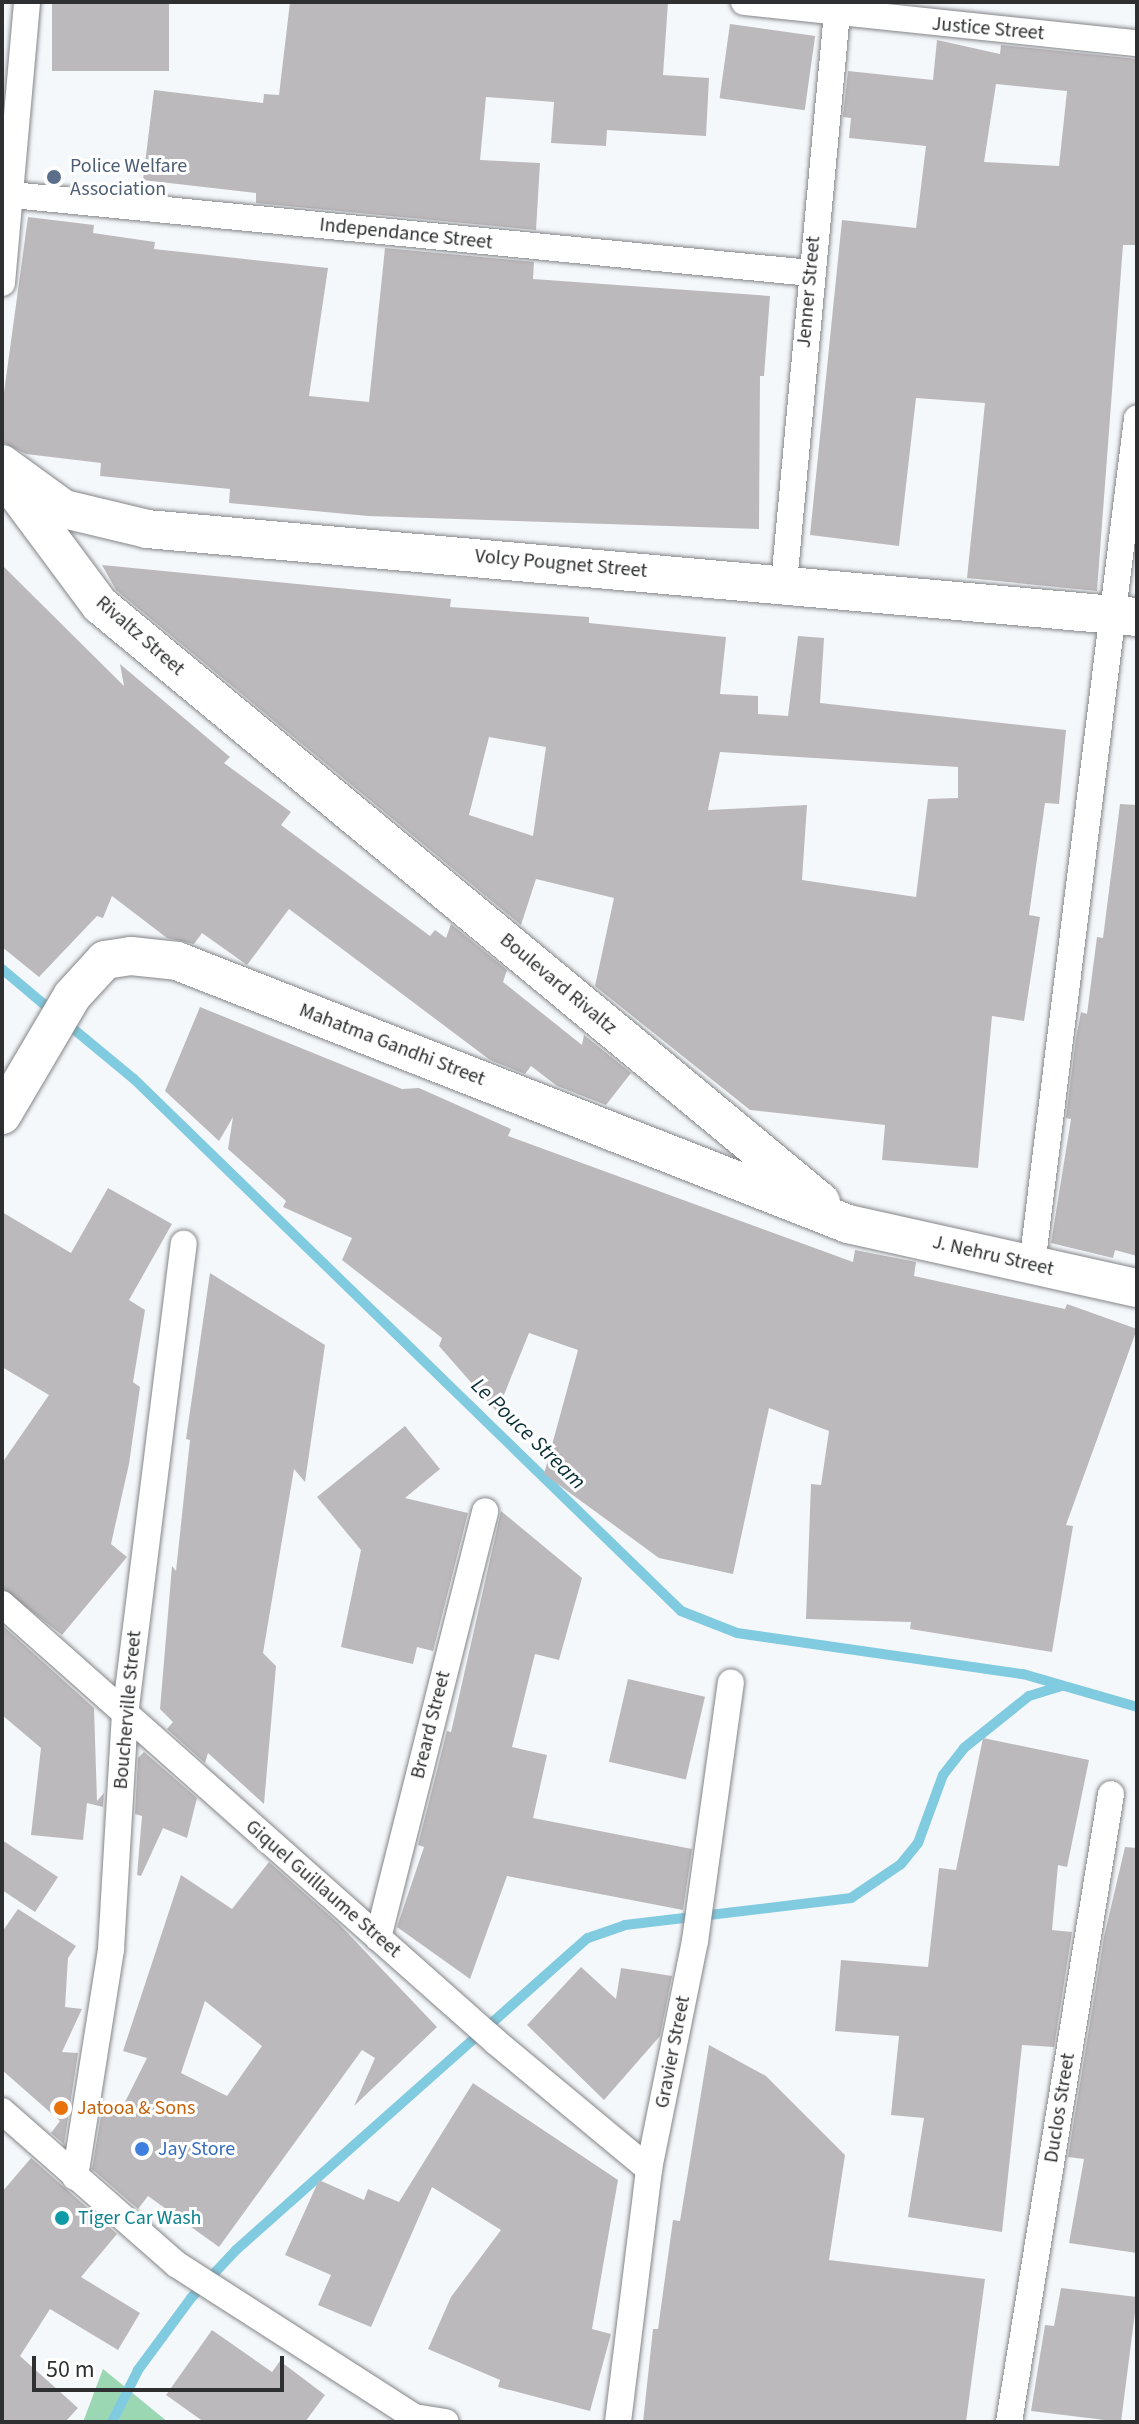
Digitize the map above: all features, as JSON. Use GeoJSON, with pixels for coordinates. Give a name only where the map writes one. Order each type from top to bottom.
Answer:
{"type":"FeatureCollection","features":[{"type":"Feature","properties":{"kind":"main road","name":"Volcy Pougnet Street"},"geometry":{"type":"LineString","coordinates":[[2,464],[64,509],[147,529],[784,583],[1126,616]]}},
{"type":"Feature","properties":{"kind":"main road","name":"Rivaltz Street"},"geometry":{"type":"LineString","coordinates":[[2,473],[100,605],[267,744]]}},
{"type":"Feature","properties":{"kind":"main road","name":"Boulevard Rivaltz"},"geometry":{"type":"LineString","coordinates":[[267,744],[848,1224]]}},
{"type":"Feature","properties":{"kind":"main road","name":"Mahatma Gandhi Street"},"geometry":{"type":"LineString","coordinates":[[2,1115],[72,996],[105,960],[131,956],[177,961],[848,1224]]}},
{"type":"Feature","properties":{"kind":"main road","name":"J. Nehru Street"},"geometry":{"type":"LineString","coordinates":[[848,1224],[1137,1288]]}},
{"type":"Feature","properties":{"kind":"street"},"geometry":{"type":"LineString","coordinates":[[2,283],[6,195],[27,2]]}},
{"type":"Feature","properties":{"kind":"street","name":"Justice Street"},"geometry":{"type":"LineString","coordinates":[[744,2],[838,8],[1137,43]]}},
{"type":"Feature","properties":{"kind":"street","name":"Jenner Street"},"geometry":{"type":"LineString","coordinates":[[784,583],[810,273],[838,8]]}},
{"type":"Feature","properties":{"kind":"street","name":"Independance Street"},"geometry":{"type":"LineString","coordinates":[[6,195],[810,273]]}},
{"type":"Feature","properties":{"kind":"street"},"geometry":{"type":"LineString","coordinates":[[1032,1265],[1126,616],[1137,418]]}},
{"type":"Feature","properties":{"kind":"street","name":"Boucherville Street"},"geometry":{"type":"LineString","coordinates":[[75,2177],[111,1949],[125,1715],[184,1244]]}},
{"type":"Feature","properties":{"kind":"street","name":"Breard Street"},"geometry":{"type":"LineString","coordinates":[[378,1938],[485,1511]]}},
{"type":"Feature","properties":{"kind":"street","name":"Giquel Guillaume Street"},"geometry":{"type":"LineString","coordinates":[[2,1604],[496,2042],[649,2169]]}},
{"type":"Feature","properties":{"kind":"street","name":"Gravier Street"},"geometry":{"type":"LineString","coordinates":[[618,2422],[649,2169],[695,1941],[731,1682]]}},
{"type":"Feature","properties":{"kind":"street","name":"Duclos Street"},"geometry":{"type":"LineString","coordinates":[[1009,2422],[1111,1794]]}},
{"type":"Feature","properties":{"kind":"street"},"geometry":{"type":"LineString","coordinates":[[2,2111],[176,2264],[416,2419],[446,2422]]}},
{"type":"Feature","properties":{"kind":"green space"},"geometry":{"type":"Polygon","coordinates":[[[103,2369],[168,2422],[83,2422],[103,2369]]]}},
{"type":"Feature","properties":{"kind":"building"},"geometry":{"type":"Polygon","coordinates":[[[52,2],[169,2],[169,71],[52,71],[52,2]]]}},
{"type":"Feature","properties":{"kind":"building"},"geometry":{"type":"Polygon","coordinates":[[[290,2],[668,2],[663,75],[709,78],[706,136],[607,130],[606,146],[551,143],[554,102],[486,97],[480,160],[540,163],[536,230],[256,203],[256,193],[143,180],[154,90],[263,103],[264,94],[279,95],[290,2]]]}},
{"type":"Feature","properties":{"kind":"building"},"geometry":{"type":"Polygon","coordinates":[[[730,24],[815,36],[805,110],[720,98],[730,24]]]}},
{"type":"Feature","properties":{"kind":"building"},"geometry":{"type":"Polygon","coordinates":[[[937,40],[1000,54],[1001,45],[1137,59],[1137,245],[1123,245],[1097,591],[967,578],[985,403],[916,398],[899,546],[810,535],[842,220],[916,228],[926,146],[849,138],[851,118],[843,117],[848,71],[933,80],[937,40]],[[996,84],[984,162],[1059,166],[1067,91],[996,84]]]}},
{"type":"Feature","properties":{"kind":"building"},"geometry":{"type":"Polygon","coordinates":[[[28,217],[94,225],[93,233],[155,242],[154,249],[328,268],[309,396],[369,402],[385,248],[534,262],[533,279],[770,296],[764,376],[760,376],[759,529],[368,516],[229,503],[230,489],[100,476],[101,463],[26,454],[2,442],[2,407],[28,217]]]}},
{"type":"Feature","properties":{"kind":"building"},"geometry":{"type":"Polygon","coordinates":[[[2,565],[124,686],[120,664],[230,757],[224,763],[291,812],[281,825],[430,936],[435,930],[446,938],[451,924],[507,970],[503,982],[582,1045],[584,1035],[631,1073],[606,1105],[557,1086],[531,1066],[525,1074],[490,1060],[289,909],[247,965],[202,933],[194,944],[167,938],[112,896],[103,918],[97,916],[39,977],[2,947],[2,565]]]}},
{"type":"Feature","properties":{"kind":"building"},"geometry":{"type":"Polygon","coordinates":[[[102,565],[451,599],[450,607],[589,617],[589,623],[726,637],[720,694],[758,696],[758,714],[788,716],[798,636],[824,638],[820,703],[1066,730],[1059,804],[1045,803],[1029,915],[1040,917],[1024,1021],[992,1016],[978,1168],[882,1160],[885,1125],[750,1110],[595,986],[614,898],[536,879],[521,925],[116,590],[102,565]],[[489,737],[469,815],[533,836],[546,747],[489,737]],[[720,752],[708,810],[807,805],[802,880],[916,897],[928,799],[958,798],[958,767],[720,752]]]}},
{"type":"Feature","properties":{"kind":"building"},"geometry":{"type":"Polygon","coordinates":[[[1120,804],[1137,805],[1137,1256],[1115,1250],[1113,1258],[1051,1243],[1071,1119],[1066,1118],[1076,1038],[1081,1012],[1087,1014],[1097,937],[1103,938],[1120,804]]]}},
{"type":"Feature","properties":{"kind":"building"},"geometry":{"type":"Polygon","coordinates":[[[200,1007],[402,1089],[419,1088],[511,1129],[508,1136],[853,1262],[855,1250],[916,1262],[914,1276],[1065,1309],[1067,1304],[1137,1329],[1066,1525],[1073,1526],[1052,1652],[910,1629],[911,1622],[806,1619],[811,1484],[821,1485],[829,1431],[769,1408],[733,1574],[659,1558],[544,1474],[578,1350],[529,1333],[497,1412],[439,1346],[442,1338],[342,1260],[352,1238],[283,1207],[286,1201],[228,1149],[233,1117],[219,1141],[165,1091],[200,1007]]]}},
{"type":"Feature","properties":{"kind":"building"},"geometry":{"type":"Polygon","coordinates":[[[108,1188],[172,1224],[129,1300],[145,1310],[133,1382],[140,1387],[129,1464],[111,1544],[127,1557],[62,1635],[2,1588],[2,1463],[49,1395],[2,1367],[2,1212],[71,1253],[108,1188]]]}},
{"type":"Feature","properties":{"kind":"building"},"geometry":{"type":"Polygon","coordinates":[[[210,1273],[325,1345],[305,1482],[294,1469],[263,1653],[276,1666],[264,1804],[208,1753],[205,1763],[167,1729],[173,1722],[160,1709],[172,1566],[176,1571],[190,1440],[186,1439],[210,1273]]]}},
{"type":"Feature","properties":{"kind":"building"},"geometry":{"type":"Polygon","coordinates":[[[405,1426],[440,1469],[405,1498],[468,1513],[433,1651],[417,1647],[413,1664],[341,1647],[361,1550],[317,1497],[405,1426]]]}},
{"type":"Feature","properties":{"kind":"building"},"geometry":{"type":"Polygon","coordinates":[[[501,1511],[582,1578],[559,1660],[535,1654],[512,1747],[547,1755],[533,1818],[692,1849],[683,1910],[507,1876],[470,1979],[397,1927],[424,1847],[418,1845],[447,1731],[451,1732],[501,1511]]]}},
{"type":"Feature","properties":{"kind":"building"},"geometry":{"type":"Polygon","coordinates":[[[2,1625],[94,1708],[97,1801],[104,1793],[103,1807],[87,1803],[83,1840],[31,1835],[41,1748],[2,1715],[2,1625]]]}},
{"type":"Feature","properties":{"kind":"building"},"geometry":{"type":"Polygon","coordinates":[[[628,1679],[705,1697],[686,1780],[609,1762],[628,1679]]]}},
{"type":"Feature","properties":{"kind":"building"},"geometry":{"type":"Polygon","coordinates":[[[983,1738],[1089,1760],[1067,1867],[1058,1865],[1052,1930],[1072,1932],[1054,2047],[1022,2045],[1002,2232],[908,2217],[924,2118],[891,2115],[899,2036],[835,2031],[841,1960],[928,1967],[939,1868],[956,1870],[983,1738]]]}},
{"type":"Feature","properties":{"kind":"building"},"geometry":{"type":"Polygon","coordinates":[[[144,1752],[197,1798],[187,1838],[163,1828],[141,1876],[137,1875],[142,1816],[135,1814],[138,1758],[144,1752]]]}},
{"type":"Feature","properties":{"kind":"building"},"geometry":{"type":"Polygon","coordinates":[[[2,1840],[58,1877],[35,1912],[2,1890],[2,1840]]]}},
{"type":"Feature","properties":{"kind":"building"},"geometry":{"type":"Polygon","coordinates":[[[1125,1847],[1137,1848],[1137,2253],[1069,2243],[1084,2159],[1068,2157],[1104,1937],[1125,1847]]]}},
{"type":"Feature","properties":{"kind":"building"},"geometry":{"type":"Polygon","coordinates":[[[269,1862],[339,1924],[437,2027],[354,2106],[375,2058],[362,2050],[219,2247],[148,2196],[138,2209],[92,2169],[103,2104],[120,2112],[147,2058],[123,2051],[181,1875],[232,1909],[269,1862]],[[205,2001],[181,2073],[227,2096],[262,2046],[205,2001]]]}},
{"type":"Feature","properties":{"kind":"building"},"geometry":{"type":"Polygon","coordinates":[[[18,1909],[76,1946],[68,1958],[65,2007],[82,2009],[62,2052],[78,2053],[64,2144],[51,2133],[60,2121],[2,2070],[2,1932],[18,1909]]]}},
{"type":"Feature","properties":{"kind":"building"},"geometry":{"type":"Polygon","coordinates":[[[581,1967],[616,1999],[621,1968],[672,1976],[660,2036],[604,2100],[527,2025],[581,1967]]]}},
{"type":"Feature","properties":{"kind":"building"},"geometry":{"type":"Polygon","coordinates":[[[709,2045],[766,2076],[845,2155],[829,2260],[985,2279],[966,2422],[643,2422],[653,2329],[658,2329],[673,2220],[680,2221],[709,2045]]]}},
{"type":"Feature","properties":{"kind":"building"},"geometry":{"type":"Polygon","coordinates":[[[473,2083],[618,2180],[592,2329],[611,2334],[590,2411],[498,2387],[500,2380],[428,2349],[451,2297],[501,2230],[432,2187],[371,2327],[318,2305],[331,2275],[285,2255],[319,2180],[364,2200],[368,2189],[399,2202],[473,2083]]]}},
{"type":"Feature","properties":{"kind":"building"},"geometry":{"type":"Polygon","coordinates":[[[31,2158],[117,2234],[81,2277],[140,2313],[118,2350],[50,2309],[20,2356],[78,2408],[65,2422],[2,2422],[2,2192],[31,2158]]]}},
{"type":"Feature","properties":{"kind":"building"},"geometry":{"type":"Polygon","coordinates":[[[1061,2288],[1137,2297],[1121,2422],[1031,2411],[1045,2325],[1054,2326],[1061,2288]]]}},
{"type":"Feature","properties":{"kind":"building"},"geometry":{"type":"Polygon","coordinates":[[[212,2330],[272,2372],[280,2361],[325,2395],[305,2422],[204,2422],[166,2395],[212,2330]]]}},
{"type":"Feature","properties":{"kind":"waterway","name":"Le Pouce Stream"},"geometry":{"type":"LineString","coordinates":[[2,969],[53,1012]]}},
{"type":"Feature","properties":{"kind":"waterway","name":"Le Pouce Stream"},"geometry":{"type":"LineString","coordinates":[[65,1022],[134,1079],[681,1611],[737,1633],[1023,1674],[1137,1707]]}},
{"type":"Feature","properties":{"kind":"waterway"},"geometry":{"type":"LineString","coordinates":[[112,2422],[138,2370],[191,2298],[236,2250],[588,1938],[625,1925],[851,1898],[901,1864],[918,1843],[943,1775],[964,1748],[1029,1696],[1061,1686]]}},
{"type":"Feature","properties":{"kind":"place","name":"Police Welfare Association"},"geometry":{"type":"Point","coordinates":[54,177]}},
{"type":"Feature","properties":{"kind":"place","name":"Jatooa & Sons"},"geometry":{"type":"Point","coordinates":[61,2108]}},
{"type":"Feature","properties":{"kind":"place","name":"Jay Store"},"geometry":{"type":"Point","coordinates":[142,2149]}},
{"type":"Feature","properties":{"kind":"place","name":"Tiger Car Wash"},"geometry":{"type":"Point","coordinates":[62,2218]}}]}
